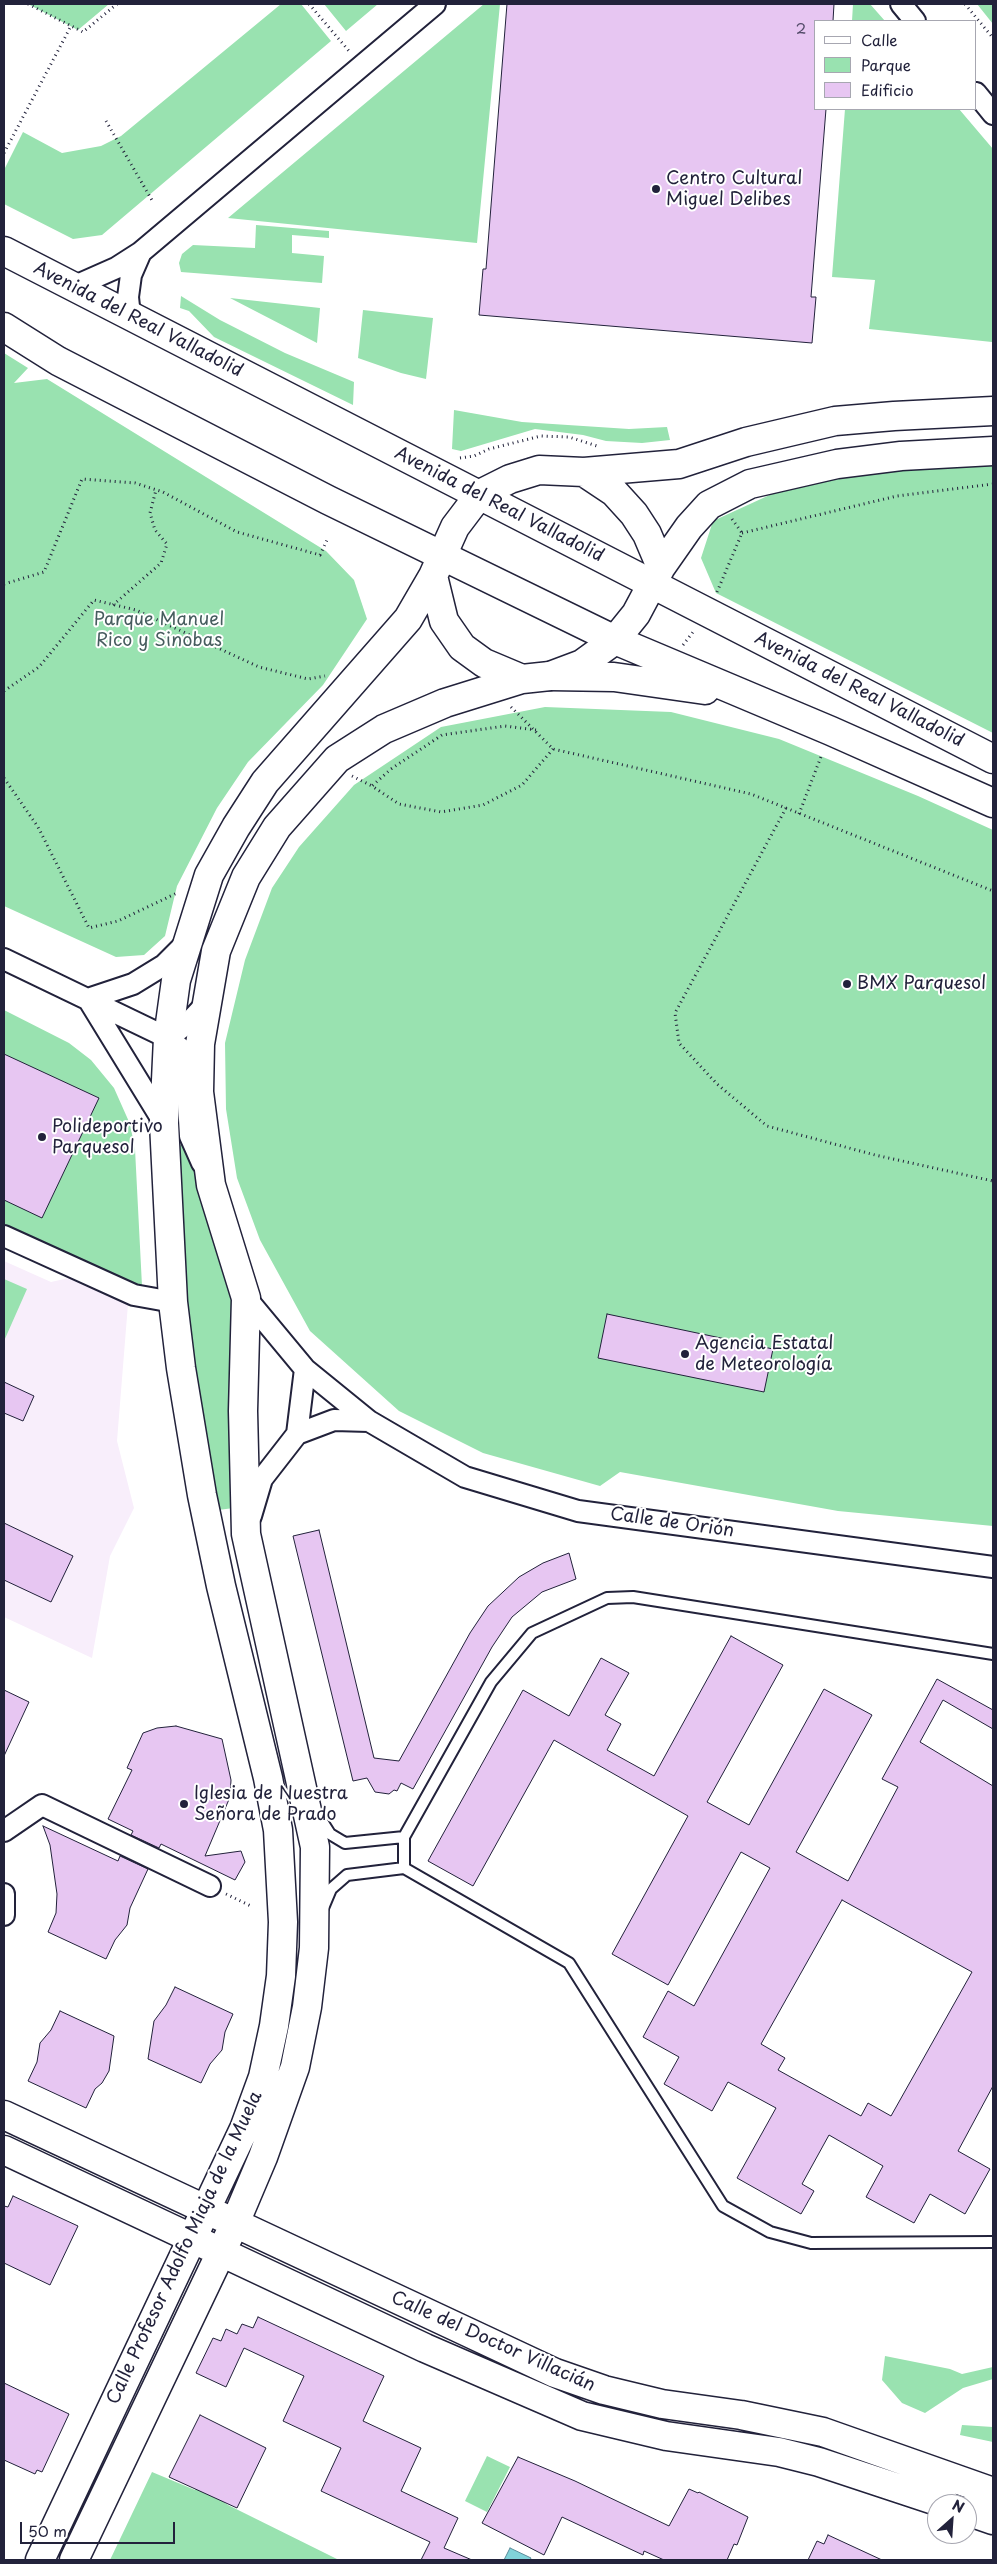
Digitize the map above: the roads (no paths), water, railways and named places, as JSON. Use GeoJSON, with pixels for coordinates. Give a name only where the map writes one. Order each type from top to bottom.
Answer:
{"type":"FeatureCollection","features":[{"type":"Feature","properties":{"kind":"main road","name":"Avenida del Real Valladolid"},"geometry":{"type":"LineString","coordinates":[[4,251],[480,494],[657,576],[993,759]]}},
{"type":"Feature","properties":{"kind":"main road"},"geometry":{"type":"LineString","coordinates":[[4,327],[58,362],[437,566],[750,697],[993,803]]}},
{"type":"Feature","properties":{"kind":"main road"},"geometry":{"type":"LineString","coordinates":[[480,494],[510,479],[539,470],[584,472],[679,464],[746,442],[835,422],[894,416],[993,411]]}},
{"type":"Feature","properties":{"kind":"main road"},"geometry":{"type":"LineString","coordinates":[[550,676],[582,664],[600,653],[615,640],[636,614],[657,576],[689,527],[709,505],[750,484],[837,464],[901,456],[993,452]]}},
{"type":"Feature","properties":{"kind":"main road"},"geometry":{"type":"LineString","coordinates":[[584,472],[614,492],[634,514],[648,534],[657,576]]}},
{"type":"Feature","properties":{"kind":"main road","name":"Calle Profesor Adolfo Miaja de la Muela"},"geometry":{"type":"LineString","coordinates":[[40,2560],[244,2129],[263,2078],[274,2026],[281,1976],[283,1922],[278,1830],[268,1778],[221,1586],[202,1495],[181,1368],[173,1302],[164,1123],[168,1038],[176,980],[209,875],[236,827],[265,782],[408,619],[437,566],[455,527],[480,494]]}},
{"type":"Feature","properties":{"kind":"main road"},"geometry":{"type":"LineString","coordinates":[[437,566],[444,621],[462,647],[484,664],[522,679]]}},
{"type":"Feature","properties":{"kind":"main road"},"geometry":{"type":"LineString","coordinates":[[550,676],[614,677],[750,697]]}},
{"type":"Feature","properties":{"kind":"main road","name":"Calle Profesor Adolfo Miaja de la Muela"},"geometry":{"type":"LineString","coordinates":[[74,2560],[235,2223],[280,2113],[295,2066],[307,2007],[314,1929],[315,1847],[246,1534],[243,1411],[246,1298],[211,1185],[199,1092],[200,1044],[205,1005],[216,951],[246,878],[277,827],[338,759],[384,728],[464,696],[522,679],[550,676]]}},
{"type":"Feature","properties":{"kind":"main road","name":"Calle del Doctor Villacián"},"geometry":{"type":"LineString","coordinates":[[4,2115],[554,2373],[604,2390],[662,2404],[741,2415],[823,2432],[993,2492]]}},
{"type":"Feature","properties":{"kind":"main road","name":"Calle del Doctor Villacián"},"geometry":{"type":"LineString","coordinates":[[4,2150],[425,2348],[582,2416],[666,2436],[779,2452],[819,2462],[927,2498]]}},
{"type":"Feature","properties":{"kind":"main road"},"geometry":{"type":"LineString","coordinates":[[977,2514],[993,2520]]}},
{"type":"Feature","properties":{"kind":"street"},"geometry":{"type":"LineString","coordinates":[[73,287],[116,268],[141,252],[435,4]]}},
{"type":"Feature","properties":{"kind":"street"},"geometry":{"type":"LineString","coordinates":[[900,4],[914,20]]}},
{"type":"Feature","properties":{"kind":"street"},"geometry":{"type":"LineString","coordinates":[[977,94],[993,114]]}},
{"type":"Feature","properties":{"kind":"street"},"geometry":{"type":"LineString","coordinates":[[130,316],[128,297],[131,275],[141,252]]}},
{"type":"Feature","properties":{"kind":"street"},"geometry":{"type":"LineString","coordinates":[[88,999],[133,984],[164,965],[187,941]]}},
{"type":"Feature","properties":{"kind":"street"},"geometry":{"type":"LineString","coordinates":[[4,959],[168,1038],[184,1052],[190,1136],[211,1185]]}},
{"type":"Feature","properties":{"kind":"street"},"geometry":{"type":"LineString","coordinates":[[88,999],[164,1123]]}},
{"type":"Feature","properties":{"kind":"street"},"geometry":{"type":"LineString","coordinates":[[168,1038],[189,1022],[205,1005]]}},
{"type":"Feature","properties":{"kind":"street"},"geometry":{"type":"LineString","coordinates":[[4,1236],[134,1296],[173,1302]]}},
{"type":"Feature","properties":{"kind":"street","name":"Calle de Orión"},"geometry":{"type":"LineString","coordinates":[[246,1298],[305,1369],[369,1421],[465,1477],[578,1511],[993,1567]]}},
{"type":"Feature","properties":{"kind":"street"},"geometry":{"type":"LineString","coordinates":[[246,1534],[262,1479],[297,1434],[305,1369]]}},
{"type":"Feature","properties":{"kind":"street","name":"Calle de Orión"},"geometry":{"type":"LineString","coordinates":[[297,1434],[334,1420],[369,1421]]}},
{"type":"Feature","properties":{"kind":"street"},"geometry":{"type":"LineString","coordinates":[[4,1831],[42,1805],[210,1886]]}},
{"type":"Feature","properties":{"kind":"street"},"geometry":{"type":"LineString","coordinates":[[4,1894],[4,1915]]}},
{"type":"Feature","properties":{"kind":"lane"},"geometry":{"type":"LineString","coordinates":[[404,1868],[404,1837],[491,1682],[532,1633],[608,1598],[633,1597],[993,1654]]}},
{"type":"Feature","properties":{"kind":"lane"},"geometry":{"type":"LineString","coordinates":[[302,1790],[330,1834],[345,1843],[404,1837]]}},
{"type":"Feature","properties":{"kind":"lane"},"geometry":{"type":"LineString","coordinates":[[314,1929],[331,1889],[347,1875],[404,1868],[569,1963],[723,2206],[770,2232],[811,2243],[993,2242]]}},
{"type":"Feature","properties":{"kind":"water"},"geometry":{"type":"Polygon","coordinates":[[[510,2548],[531,2558],[530,2560],[504,2560],[510,2548]]]}},
{"type":"Feature","properties":{"kind":"place","name":"Centro Cultural Miguel Delibes"},"geometry":{"type":"Point","coordinates":[656,189]}},
{"type":"Feature","properties":{"kind":"place","name":"BMX Parquesol"},"geometry":{"type":"Point","coordinates":[847,984]}},
{"type":"Feature","properties":{"kind":"place","name":"Polideportivo Parquesol"},"geometry":{"type":"Point","coordinates":[42,1137]}},
{"type":"Feature","properties":{"kind":"place","name":"Agencia Estatal de Meteorología"},"geometry":{"type":"Point","coordinates":[685,1354]}},
{"type":"Feature","properties":{"kind":"place","name":"Iglesia de Nuestra Señora de Prado"},"geometry":{"type":"Point","coordinates":[184,1804]}},
{"type":"Feature","properties":{"kind":"park label","name":"Parque Manuel Rico y Sinobas"},"geometry":{"type":"Point","coordinates":[159,630]}}]}
